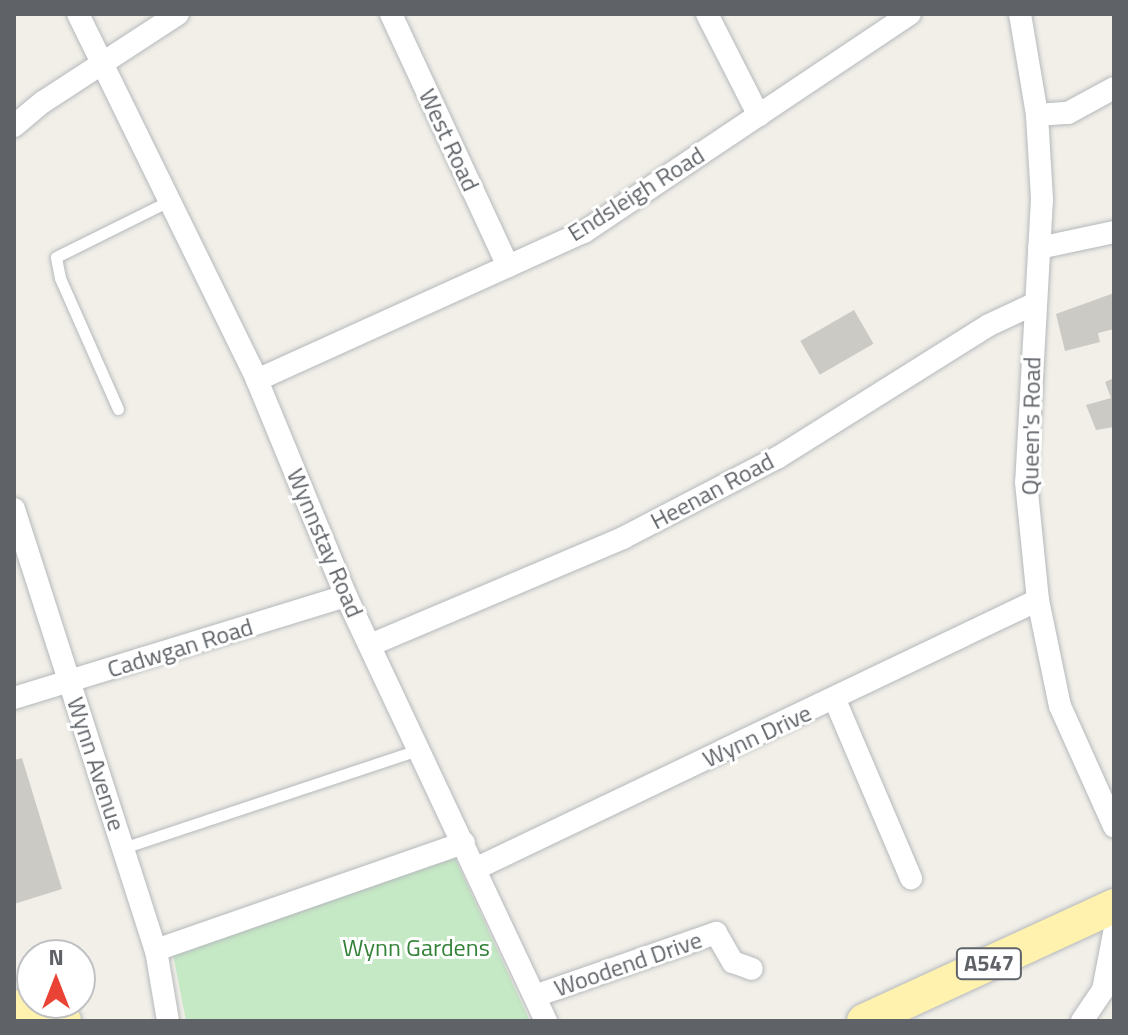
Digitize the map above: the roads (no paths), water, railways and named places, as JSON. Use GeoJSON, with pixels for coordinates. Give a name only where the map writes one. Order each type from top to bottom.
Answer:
{"type":"FeatureCollection","features":[{"type":"Feature","properties":{"kind":"main road","name":"A547"},"geometry":{"type":"LineString","coordinates":[[864,1021],[1114,906]]}},
{"type":"Feature","properties":{"kind":"main road"},"geometry":{"type":"LineString","coordinates":[[14,1007],[64,1021]]}},
{"type":"Feature","properties":{"kind":"street","name":"Wynnstay Road"},"geometry":{"type":"LineString","coordinates":[[78,14],[100,68],[257,380],[346,596],[546,1021]]}},
{"type":"Feature","properties":{"kind":"street"},"geometry":{"type":"LineString","coordinates":[[14,126],[43,102],[100,68],[178,14]]}},
{"type":"Feature","properties":{"kind":"street","name":"West Road"},"geometry":{"type":"LineString","coordinates":[[391,14],[508,266]]}},
{"type":"Feature","properties":{"kind":"street"},"geometry":{"type":"LineString","coordinates":[[707,14],[759,116]]}},
{"type":"Feature","properties":{"kind":"street","name":"Endsleigh Road"},"geometry":{"type":"LineString","coordinates":[[257,380],[584,232],[910,14]]}},
{"type":"Feature","properties":{"kind":"street","name":"Queen's Road"},"geometry":{"type":"LineString","coordinates":[[1020,14],[1037,115],[1039,248],[1026,482],[1038,600],[1060,706],[1114,826]]}},
{"type":"Feature","properties":{"kind":"street"},"geometry":{"type":"LineString","coordinates":[[1037,115],[1068,113],[1114,88]]}},
{"type":"Feature","properties":{"kind":"street"},"geometry":{"type":"LineString","coordinates":[[1039,248],[1114,232]]}},
{"type":"Feature","properties":{"kind":"street","name":"Heenan Road"},"geometry":{"type":"LineString","coordinates":[[370,645],[623,538],[777,458],[989,325],[1036,303]]}},
{"type":"Feature","properties":{"kind":"street","name":"Wynn Avenue"},"geometry":{"type":"LineString","coordinates":[[14,509],[156,950],[168,1021]]}},
{"type":"Feature","properties":{"kind":"street","name":"Cadwgan Road"},"geometry":{"type":"LineString","coordinates":[[14,698],[346,596]]}},
{"type":"Feature","properties":{"kind":"street","name":"Wynn Drive"},"geometry":{"type":"LineString","coordinates":[[475,869],[835,700],[1038,600]]}},
{"type":"Feature","properties":{"kind":"street"},"geometry":{"type":"LineString","coordinates":[[835,700],[911,878]]}},
{"type":"Feature","properties":{"kind":"street"},"geometry":{"type":"LineString","coordinates":[[156,950],[464,843]]}},
{"type":"Feature","properties":{"kind":"street","name":"Woodend Drive"},"geometry":{"type":"LineString","coordinates":[[535,996],[716,933],[733,962],[752,969]]}},
{"type":"Feature","properties":{"kind":"street"},"geometry":{"type":"LineString","coordinates":[[1082,1021],[1103,990],[1114,933]]}},
{"type":"Feature","properties":{"kind":"lane"},"geometry":{"type":"LineString","coordinates":[[118,409],[60,278],[56,257],[167,202]]}},
{"type":"Feature","properties":{"kind":"lane"},"geometry":{"type":"LineString","coordinates":[[123,848],[420,749]]}},
{"type":"Feature","properties":{"kind":"park label","name":"Wynn Gardens"},"geometry":{"type":"Point","coordinates":[416,948]}}]}
